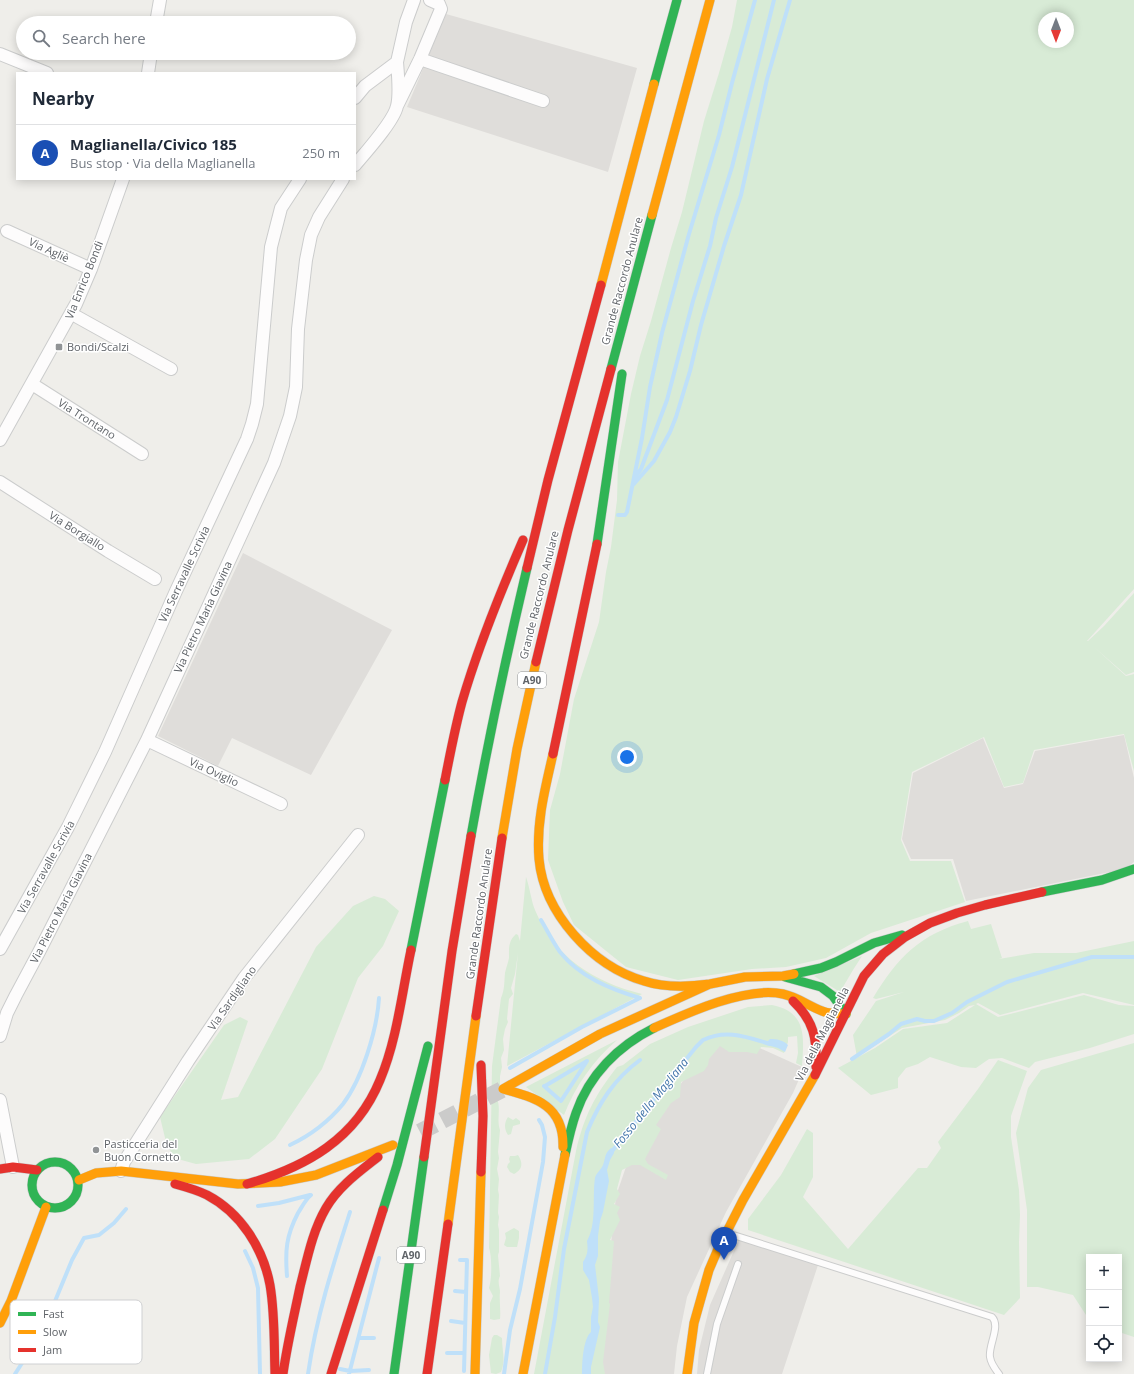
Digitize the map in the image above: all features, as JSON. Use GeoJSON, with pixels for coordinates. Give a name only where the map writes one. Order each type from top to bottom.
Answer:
{"type":"FeatureCollection","features":[{"type":"Feature","properties":{"kind":"main road","name":"Grande Raccordo Anulare"},"geometry":{"type":"LineString","coordinates":[[394,1374],[452,952],[484,760],[506,652],[548,480],[677,0]]}},
{"type":"Feature","properties":{"kind":"main road","name":"Grande Raccordo Anulare"},"geometry":{"type":"LineString","coordinates":[[427,1374],[488,930],[509,791],[532,676],[568,530],[710,0]]}},
{"type":"Feature","properties":{"kind":"main road"},"geometry":{"type":"LineString","coordinates":[[625,318],[624,358],[595,557],[540,812],[538,842],[540,866],[546,887],[564,922],[581,943],[602,960],[622,972],[655,984],[666,986],[710,984],[745,977],[783,976],[821,968],[874,943],[913,932]]}},
{"type":"Feature","properties":{"kind":"main road"},"geometry":{"type":"LineString","coordinates":[[247,1184],[291,1169],[314,1157],[336,1141],[358,1118],[378,1085],[392,1044],[463,698],[490,620],[548,480]]}},
{"type":"Feature","properties":{"kind":"main road","name":"Via della Maglianella"},"geometry":{"type":"LineString","coordinates":[[687,1374],[694,1323],[709,1270],[726,1233],[815,1074],[864,976],[871,966],[891,947],[913,932],[934,921],[969,909],[1103,880],[1134,869]]}},
{"type":"Feature","properties":{"kind":"main road"},"geometry":{"type":"LineString","coordinates":[[433,1026],[452,952]]}},
{"type":"Feature","properties":{"kind":"main road"},"geometry":{"type":"LineString","coordinates":[[783,976],[820,987],[833,996],[846,1014]]}},
{"type":"Feature","properties":{"kind":"main road"},"geometry":{"type":"LineString","coordinates":[[563,1165],[563,1133],[561,1125],[552,1112],[539,1100],[503,1089],[600,1034],[710,984]]}},
{"type":"Feature","properties":{"kind":"main road"},"geometry":{"type":"LineString","coordinates":[[523,1374],[563,1165],[576,1112],[589,1087],[609,1060],[627,1044],[668,1022],[720,1002],[747,995],[765,993],[785,995],[820,1011],[846,1014]]}},
{"type":"Feature","properties":{"kind":"main road"},"geometry":{"type":"LineString","coordinates":[[785,995],[798,1005],[804,1012],[814,1033],[817,1049],[815,1074]]}},
{"type":"Feature","properties":{"kind":"main road"},"geometry":{"type":"LineString","coordinates":[[475,1374],[483,1116],[478,1000]]}},
{"type":"Feature","properties":{"kind":"main road"},"geometry":{"type":"LineString","coordinates":[[331,1374],[397,1165],[429,1041]]}},
{"type":"Feature","properties":{"kind":"main road"},"geometry":{"type":"LineString","coordinates":[[78,1180],[96,1173],[121,1172],[247,1184],[280,1182],[316,1175],[393,1145],[346,1183],[322,1216],[314,1234],[308,1254],[289,1337],[283,1374]]}},
{"type":"Feature","properties":{"kind":"main road"},"geometry":{"type":"LineString","coordinates":[[49,1162],[64,1163],[71,1167],[76,1173],[78,1180],[79,1188],[77,1195],[72,1202],[58,1209],[46,1207],[37,1200],[33,1193],[33,1177],[42,1165],[49,1162]]}},
{"type":"Feature","properties":{"kind":"main road"},"geometry":{"type":"LineString","coordinates":[[0,1169],[13,1167],[37,1170]]}},
{"type":"Feature","properties":{"kind":"main road"},"geometry":{"type":"LineString","coordinates":[[134,1173],[207,1195],[236,1217],[249,1232],[261,1253],[270,1284],[273,1312],[275,1374]]}},
{"type":"Feature","properties":{"kind":"main road"},"geometry":{"type":"LineString","coordinates":[[11,1300],[46,1207]]}},
{"type":"Feature","properties":{"kind":"main road"},"geometry":{"type":"LineString","coordinates":[[0,1323],[10,1303]]}},
{"type":"Feature","properties":{"kind":"street"},"geometry":{"type":"LineString","coordinates":[[157,16],[160,0]]}},
{"type":"Feature","properties":{"kind":"street"},"geometry":{"type":"LineString","coordinates":[[356,164],[395,113],[398,98],[397,62],[406,22],[414,0]]}},
{"type":"Feature","properties":{"kind":"street"},"geometry":{"type":"LineString","coordinates":[[397,106],[420,59],[441,9],[439,4],[430,0]]}},
{"type":"Feature","properties":{"kind":"street"},"geometry":{"type":"LineString","coordinates":[[0,54],[45,72]]}},
{"type":"Feature","properties":{"kind":"street"},"geometry":{"type":"LineString","coordinates":[[420,59],[543,101]]}},
{"type":"Feature","properties":{"kind":"street"},"geometry":{"type":"LineString","coordinates":[[148,72],[150,60]]}},
{"type":"Feature","properties":{"kind":"street"},"geometry":{"type":"LineString","coordinates":[[356,97],[365,86],[397,62]]}},
{"type":"Feature","properties":{"kind":"street","name":"Via Enrico Bondi"},"geometry":{"type":"LineString","coordinates":[[0,440],[72,314],[91,269],[123,180]]}},
{"type":"Feature","properties":{"kind":"street","name":"Via Serravalle Scrivia"},"geometry":{"type":"LineString","coordinates":[[0,949],[68,827],[105,752],[176,591],[247,438],[257,404],[271,247],[281,208],[299,180]]}},
{"type":"Feature","properties":{"kind":"street","name":"Via Pietro Maria Giavina"},"geometry":{"type":"LineString","coordinates":[[0,1036],[7,1013],[147,740],[274,463],[290,416],[296,387],[298,329],[306,260],[311,235],[319,217],[342,180]]}},
{"type":"Feature","properties":{"kind":"street","name":"Via Agliè"},"geometry":{"type":"LineString","coordinates":[[8,230],[91,269]]}},
{"type":"Feature","properties":{"kind":"street"},"geometry":{"type":"LineString","coordinates":[[72,314],[171,369]]}},
{"type":"Feature","properties":{"kind":"street","name":"Via Trontano"},"geometry":{"type":"LineString","coordinates":[[32,384],[142,454]]}},
{"type":"Feature","properties":{"kind":"street","name":"Via Borgiallo"},"geometry":{"type":"LineString","coordinates":[[0,482],[155,579]]}},
{"type":"Feature","properties":{"kind":"street","name":"Via Oviglio"},"geometry":{"type":"LineString","coordinates":[[147,740],[281,804]]}},
{"type":"Feature","properties":{"kind":"street","name":"Via Sardigliano"},"geometry":{"type":"LineString","coordinates":[[121,1172],[124,1162],[188,1061],[244,978],[358,835]]}},
{"type":"Feature","properties":{"kind":"street"},"geometry":{"type":"LineString","coordinates":[[0,1100],[13,1167]]}},
{"type":"Feature","properties":{"kind":"lane"},"geometry":{"type":"LineString","coordinates":[[726,1233],[992,1317],[995,1320],[996,1325],[990,1359],[999,1374]]}},
{"type":"Feature","properties":{"kind":"lane"},"geometry":{"type":"LineString","coordinates":[[707,1374],[717,1324],[738,1264]]}},
{"type":"Feature","properties":{"kind":"shaded area"},"geometry":{"type":"Polygon","coordinates":[[[446,14],[637,68],[608,172],[407,107],[446,14]]]}},
{"type":"Feature","properties":{"kind":"shaded area"},"geometry":{"type":"Polygon","coordinates":[[[243,553],[392,630],[311,775],[232,738],[218,766],[158,736],[243,553]]]}},
{"type":"Feature","properties":{"kind":"shaded area"},"geometry":{"type":"Polygon","coordinates":[[[1124,735],[1134,778],[1134,862],[1125,869],[966,901],[953,859],[911,859],[902,839],[913,773],[983,738],[1004,788],[1023,784],[1035,751],[1124,735]]]}},
{"type":"Feature","properties":{"kind":"shaded area"},"geometry":{"type":"Polygon","coordinates":[[[719,1040],[753,1045],[804,1068],[793,1093],[726,1212],[687,1297],[677,1346],[674,1374],[600,1374],[616,1196],[627,1164],[705,1048],[719,1040]]]}},
{"type":"Feature","properties":{"kind":"shaded area"},"geometry":{"type":"Polygon","coordinates":[[[741,1235],[819,1262],[782,1374],[697,1374],[699,1350],[710,1305],[741,1235]]]}},
{"type":"Feature","properties":{"kind":"green space"},"geometry":{"type":"Polygon","coordinates":[[[737,0],[1134,0],[1134,589],[1087,641],[1104,626],[1134,593],[1134,672],[1126,675],[1094,647],[1126,676],[1134,674],[1134,771],[1124,734],[1034,750],[1023,783],[1004,787],[984,737],[912,772],[901,840],[910,861],[951,861],[965,902],[871,933],[826,958],[786,967],[752,969],[678,980],[626,967],[574,925],[563,902],[548,860],[550,810],[560,774],[574,699],[599,622],[617,500],[618,462],[631,394],[640,356],[682,212],[704,121],[732,27],[737,0]]]}},
{"type":"Feature","properties":{"kind":"green space"},"geometry":{"type":"Polygon","coordinates":[[[526,877],[535,910],[543,927],[553,942],[565,955],[592,975],[608,983],[642,994],[507,1066],[518,953],[511,988],[513,994],[509,999],[508,1022],[503,1039],[504,1050],[501,1058],[502,1067],[500,1085],[496,1097],[499,1105],[500,1130],[497,1169],[499,1179],[498,1255],[500,1276],[500,1319],[494,1320],[490,1319],[490,1303],[493,1296],[489,1288],[491,1279],[491,1256],[489,1248],[492,1066],[510,945],[516,934],[518,935],[520,941],[526,877]]]}},
{"type":"Feature","properties":{"kind":"green space"},"geometry":{"type":"Polygon","coordinates":[[[374,896],[385,899],[399,911],[383,946],[358,978],[322,1069],[275,1139],[249,1159],[196,1164],[174,1158],[166,1142],[160,1117],[224,1025],[240,1017],[248,1021],[221,1100],[238,1097],[316,947],[353,906],[374,896]]]}},
{"type":"Feature","properties":{"kind":"green space"},"geometry":{"type":"Polygon","coordinates":[[[968,921],[971,929],[991,924],[1002,958],[999,959],[1034,953],[1076,953],[1134,941],[1134,1005],[1083,993],[1000,1015],[978,1003],[976,1004],[998,1017],[1084,995],[1119,1005],[1134,1006],[1134,1034],[1090,1048],[1035,1062],[1029,1068],[1002,1058],[989,1059],[976,1068],[961,1067],[930,1057],[918,1064],[906,1068],[898,1078],[898,1088],[871,1095],[838,1068],[875,1048],[903,1029],[947,1023],[975,1005],[969,1006],[945,1020],[902,1028],[857,1057],[853,1035],[876,1001],[904,992],[876,999],[873,998],[892,970],[901,959],[923,940],[951,926],[968,921]]]}},
{"type":"Feature","properties":{"kind":"green space"},"geometry":{"type":"Polygon","coordinates":[[[862,956],[840,992],[814,976],[862,956]]]}},
{"type":"Feature","properties":{"kind":"green space"},"geometry":{"type":"Polygon","coordinates":[[[772,1005],[783,1008],[792,1013],[801,1027],[803,1036],[802,1066],[796,1063],[798,1053],[797,1036],[788,1037],[788,1042],[784,1053],[773,1048],[761,1047],[757,1054],[747,1052],[729,1052],[720,1046],[709,1059],[708,1065],[704,1071],[681,1082],[680,1097],[671,1103],[656,1125],[661,1129],[645,1159],[648,1164],[668,1175],[666,1180],[640,1165],[632,1165],[622,1170],[617,1189],[620,1194],[614,1204],[620,1207],[617,1213],[620,1220],[610,1240],[614,1241],[610,1304],[603,1362],[605,1374],[534,1374],[579,1138],[591,1106],[602,1087],[617,1067],[623,1065],[650,1044],[688,1027],[748,1007],[772,1005]]]}},
{"type":"Feature","properties":{"kind":"green space"},"geometry":{"type":"Polygon","coordinates":[[[617,1040],[600,1056],[586,1074],[564,1115],[526,1087],[617,1040]]]}},
{"type":"Feature","properties":{"kind":"green space"},"geometry":{"type":"Polygon","coordinates":[[[1134,1043],[1134,1337],[1122,1333],[1122,1254],[1086,1254],[1086,1315],[1073,1295],[1038,1287],[1027,1287],[1027,1210],[1016,1133],[1028,1088],[1041,1070],[1134,1043]]]}},
{"type":"Feature","properties":{"kind":"green space"},"geometry":{"type":"Polygon","coordinates":[[[998,1060],[1027,1071],[1011,1116],[1011,1137],[1019,1190],[1020,1298],[1004,1315],[748,1230],[748,1219],[781,1175],[807,1129],[813,1133],[813,1177],[803,1197],[848,1249],[918,1168],[927,1168],[941,1148],[938,1142],[998,1060]]]}},
{"type":"Feature","properties":{"kind":"green space"},"geometry":{"type":"Polygon","coordinates":[[[508,1117],[513,1120],[516,1118],[520,1121],[520,1124],[513,1126],[511,1134],[508,1135],[505,1126],[508,1117]]]}},
{"type":"Feature","properties":{"kind":"green space"},"geometry":{"type":"Polygon","coordinates":[[[518,1155],[521,1161],[521,1168],[514,1174],[510,1172],[507,1167],[510,1162],[510,1156],[518,1155]]]}},
{"type":"Feature","properties":{"kind":"green space"},"geometry":{"type":"Polygon","coordinates":[[[514,1228],[519,1231],[517,1247],[507,1247],[504,1245],[506,1238],[505,1233],[514,1228]]]}},
{"type":"Feature","properties":{"kind":"green space"},"geometry":{"type":"Polygon","coordinates":[[[494,1335],[502,1338],[503,1355],[501,1372],[496,1374],[491,1373],[489,1355],[492,1338],[494,1335]]]}},
{"type":"Feature","properties":{"kind":"water"},"geometry":{"type":"Polygon","coordinates":[[[770,1039],[780,1040],[786,1043],[788,1045],[785,1052],[765,1044],[770,1039]]]}},
{"type":"Feature","properties":{"kind":"water"},"geometry":{"type":"Polygon","coordinates":[[[611,1148],[614,1150],[614,1153],[607,1170],[609,1181],[600,1221],[598,1256],[595,1265],[599,1299],[598,1322],[600,1327],[591,1367],[591,1374],[582,1374],[586,1340],[591,1332],[593,1307],[589,1280],[583,1270],[583,1262],[587,1254],[587,1241],[592,1226],[595,1178],[603,1165],[606,1154],[611,1148]]]}},
{"type":"Feature","properties":{"kind":"waterway"},"geometry":{"type":"LineString","coordinates":[[618,515],[625,515],[627,512],[642,438],[650,387],[662,333],[689,234],[719,135],[755,0]]}},
{"type":"Feature","properties":{"kind":"waterway"},"geometry":{"type":"LineString","coordinates":[[635,477],[641,469],[667,400],[693,301],[710,246],[716,218],[732,167],[774,0]]}},
{"type":"Feature","properties":{"kind":"waterway"},"geometry":{"type":"LineString","coordinates":[[633,485],[654,461],[670,432],[676,417],[724,246],[741,195],[767,79],[790,0]]}},
{"type":"Feature","properties":{"kind":"waterway"},"geometry":{"type":"LineString","coordinates":[[510,1068],[582,1027],[640,998],[618,991],[596,981],[568,961],[552,940],[541,920]]}},
{"type":"Feature","properties":{"kind":"waterway","name":"Fosso della Magliana"},"geometry":{"type":"LineString","coordinates":[[852,1059],[901,1024],[917,1019],[934,1021],[952,1013],[967,1002],[1007,982],[1092,957],[1134,957]]}},
{"type":"Feature","properties":{"kind":"waterway"},"geometry":{"type":"LineString","coordinates":[[290,1145],[311,1133],[325,1122],[343,1104],[350,1094],[362,1068],[372,1039],[378,1011],[379,998]]}},
{"type":"Feature","properties":{"kind":"waterway","name":"Fosso della Magliana"},"geometry":{"type":"LineString","coordinates":[[611,1153],[703,1040],[720,1035],[736,1035],[770,1044]]}},
{"type":"Feature","properties":{"kind":"waterway"},"geometry":{"type":"LineString","coordinates":[[545,1374],[555,1317],[564,1249],[587,1132],[608,1092],[622,1075],[640,1060]]}},
{"type":"Feature","properties":{"kind":"waterway"},"geometry":{"type":"LineString","coordinates":[[544,1086],[561,1101],[587,1061],[545,1086]]}},
{"type":"Feature","properties":{"kind":"waterway"},"geometry":{"type":"LineString","coordinates":[[504,1374],[510,1330],[520,1289],[543,1162],[545,1137],[539,1120]]}},
{"type":"Feature","properties":{"kind":"waterway"},"geometry":{"type":"LineString","coordinates":[[258,1206],[279,1203],[310,1195]]}},
{"type":"Feature","properties":{"kind":"waterway"},"geometry":{"type":"LineString","coordinates":[[287,1276],[286,1251],[291,1229],[305,1201],[311,1195]]}},
{"type":"Feature","properties":{"kind":"waterway"},"geometry":{"type":"LineString","coordinates":[[55,1300],[72,1260],[84,1238],[99,1235],[114,1223],[126,1209]]}},
{"type":"Feature","properties":{"kind":"waterway"},"geometry":{"type":"LineString","coordinates":[[308,1374],[320,1312],[350,1212]]}},
{"type":"Feature","properties":{"kind":"waterway"},"geometry":{"type":"LineString","coordinates":[[245,1251],[253,1268],[258,1288],[260,1374]]}},
{"type":"Feature","properties":{"kind":"waterway"},"geometry":{"type":"LineString","coordinates":[[349,1374],[379,1258]]}},
{"type":"Feature","properties":{"kind":"waterway"},"geometry":{"type":"LineString","coordinates":[[460,1260],[467,1260],[464,1371]]}},
{"type":"Feature","properties":{"kind":"waterway"},"geometry":{"type":"LineString","coordinates":[[455,1291],[466,1292]]}},
{"type":"Feature","properties":{"kind":"waterway"},"geometry":{"type":"LineString","coordinates":[[451,1321],[465,1323]]}},
{"type":"Feature","properties":{"kind":"waterway"},"geometry":{"type":"LineString","coordinates":[[359,1338],[374,1338]]}},
{"type":"Feature","properties":{"kind":"waterway"},"geometry":{"type":"LineString","coordinates":[[447,1353],[464,1353]]}},
{"type":"Feature","properties":{"kind":"waterway"},"geometry":{"type":"LineString","coordinates":[[15,1374],[21,1364]]}},
{"type":"Feature","properties":{"kind":"waterway"},"geometry":{"type":"LineString","coordinates":[[340,1369],[350,1371],[369,1370]]}},
{"type":"Feature","properties":{"kind":"tunnel"},"geometry":{"type":"LineString","coordinates":[[420,1132],[503,1089]]}},
{"type":"Feature","properties":{"kind":"traffic: fast"},"geometry":{"type":"LineString","coordinates":[[654,84],[677,0]]}},
{"type":"Feature","properties":{"kind":"traffic: fast"},"geometry":{"type":"LineString","coordinates":[[611,369],[652,215]]}},
{"type":"Feature","properties":{"kind":"traffic: fast"},"geometry":{"type":"LineString","coordinates":[[597,544],[622,374]]}},
{"type":"Feature","properties":{"kind":"traffic: fast"},"geometry":{"type":"LineString","coordinates":[[471,836],[497,702],[527,568]]}},
{"type":"Feature","properties":{"kind":"traffic: fast"},"geometry":{"type":"LineString","coordinates":[[411,950],[445,780]]}},
{"type":"Feature","properties":{"kind":"traffic: fast"},"geometry":{"type":"LineString","coordinates":[[1042,892],[1102,880],[1134,869]]}},
{"type":"Feature","properties":{"kind":"traffic: fast"},"geometry":{"type":"LineString","coordinates":[[794,974],[821,968],[874,943],[902,935]]}},
{"type":"Feature","properties":{"kind":"traffic: fast"},"geometry":{"type":"LineString","coordinates":[[785,977],[821,987],[833,996],[846,1014]]}},
{"type":"Feature","properties":{"kind":"traffic: fast"},"geometry":{"type":"LineString","coordinates":[[565,1155],[576,1113],[582,1099],[597,1074],[606,1063],[628,1044],[654,1028]]}},
{"type":"Feature","properties":{"kind":"traffic: fast"},"geometry":{"type":"LineString","coordinates":[[383,1210],[397,1165],[428,1046]]}},
{"type":"Feature","properties":{"kind":"traffic: fast"},"geometry":{"type":"LineString","coordinates":[[394,1374],[424,1157]]}},
{"type":"Feature","properties":{"kind":"traffic: fast"},"geometry":{"type":"LineString","coordinates":[[50,1162],[60,1162],[72,1168],[77,1176],[78,1185],[77,1194],[72,1202],[64,1207],[50,1208],[42,1205],[35,1198],[32,1190],[32,1180],[35,1172],[42,1165],[50,1162]]}},
{"type":"Feature","properties":{"kind":"traffic: slow"},"geometry":{"type":"LineString","coordinates":[[652,215],[710,0]]}},
{"type":"Feature","properties":{"kind":"traffic: slow"},"geometry":{"type":"LineString","coordinates":[[601,285],[654,84]]}},
{"type":"Feature","properties":{"kind":"traffic: slow"},"geometry":{"type":"LineString","coordinates":[[502,838],[517,749],[536,662]]}},
{"type":"Feature","properties":{"kind":"traffic: slow"},"geometry":{"type":"LineString","coordinates":[[553,754],[544,793],[538,846],[543,879],[550,899],[561,917],[574,935],[589,950],[606,963],[625,974],[644,981],[668,986],[710,984]]}},
{"type":"Feature","properties":{"kind":"traffic: slow"},"geometry":{"type":"LineString","coordinates":[[503,1089],[600,1034],[710,984],[745,977],[783,976],[794,974]]}},
{"type":"Feature","properties":{"kind":"traffic: slow"},"geometry":{"type":"LineString","coordinates":[[654,1028],[717,1002],[752,994],[768,993],[788,995],[825,1012],[846,1014]]}},
{"type":"Feature","properties":{"kind":"traffic: slow"},"geometry":{"type":"LineString","coordinates":[[448,1224],[476,1016]]}},
{"type":"Feature","properties":{"kind":"traffic: slow"},"geometry":{"type":"LineString","coordinates":[[687,1374],[694,1323],[709,1270],[743,1200],[815,1075]]}},
{"type":"Feature","properties":{"kind":"traffic: slow"},"geometry":{"type":"LineString","coordinates":[[503,1089],[527,1096],[546,1106],[559,1122],[562,1133],[563,1147]]}},
{"type":"Feature","properties":{"kind":"traffic: slow"},"geometry":{"type":"LineString","coordinates":[[79,1180],[96,1173],[121,1171],[238,1184],[280,1182],[316,1175],[393,1145]]}},
{"type":"Feature","properties":{"kind":"traffic: slow"},"geometry":{"type":"LineString","coordinates":[[523,1374],[565,1155]]}},
{"type":"Feature","properties":{"kind":"traffic: slow"},"geometry":{"type":"LineString","coordinates":[[475,1374],[481,1172]]}},
{"type":"Feature","properties":{"kind":"traffic: slow"},"geometry":{"type":"LineString","coordinates":[[11,1300],[46,1207]]}},
{"type":"Feature","properties":{"kind":"traffic: slow"},"geometry":{"type":"LineString","coordinates":[[0,1323],[10,1303]]}},
{"type":"Feature","properties":{"kind":"traffic: jam"},"geometry":{"type":"LineString","coordinates":[[527,568],[548,480],[601,285]]}},
{"type":"Feature","properties":{"kind":"traffic: jam"},"geometry":{"type":"LineString","coordinates":[[536,662],[568,530],[611,369]]}},
{"type":"Feature","properties":{"kind":"traffic: jam"},"geometry":{"type":"LineString","coordinates":[[445,780],[457,722],[468,681],[490,620],[523,540]]}},
{"type":"Feature","properties":{"kind":"traffic: jam"},"geometry":{"type":"LineString","coordinates":[[553,754],[597,544]]}},
{"type":"Feature","properties":{"kind":"traffic: jam"},"geometry":{"type":"LineString","coordinates":[[424,1157],[452,951],[471,836]]}},
{"type":"Feature","properties":{"kind":"traffic: jam"},"geometry":{"type":"LineString","coordinates":[[476,1016],[502,838]]}},
{"type":"Feature","properties":{"kind":"traffic: jam"},"geometry":{"type":"LineString","coordinates":[[815,1075],[864,976],[883,954],[905,937],[930,923],[985,905],[1042,892]]}},
{"type":"Feature","properties":{"kind":"traffic: jam"},"geometry":{"type":"LineString","coordinates":[[247,1184],[289,1169],[327,1148],[357,1119],[370,1101],[380,1080],[391,1049],[411,950]]}},
{"type":"Feature","properties":{"kind":"traffic: jam"},"geometry":{"type":"LineString","coordinates":[[793,1001],[806,1016],[813,1031],[816,1047],[816,1067]]}},
{"type":"Feature","properties":{"kind":"traffic: jam"},"geometry":{"type":"LineString","coordinates":[[481,1065],[483,1116],[481,1172]]}},
{"type":"Feature","properties":{"kind":"traffic: jam"},"geometry":{"type":"LineString","coordinates":[[283,1374],[300,1287],[310,1246],[321,1217],[337,1193],[356,1174],[378,1157]]}},
{"type":"Feature","properties":{"kind":"traffic: jam"},"geometry":{"type":"LineString","coordinates":[[0,1169],[13,1167],[37,1170]]}},
{"type":"Feature","properties":{"kind":"traffic: jam"},"geometry":{"type":"LineString","coordinates":[[175,1184],[203,1193],[230,1211],[249,1233],[256,1245],[267,1271],[272,1296],[275,1374]]}},
{"type":"Feature","properties":{"kind":"traffic: jam"},"geometry":{"type":"LineString","coordinates":[[331,1374],[383,1210]]}},
{"type":"Feature","properties":{"kind":"traffic: jam"},"geometry":{"type":"LineString","coordinates":[[427,1374],[448,1224]]}},
{"type":"Feature","properties":{"kind":"place","name":"Bondi/Scalzi"},"geometry":{"type":"Point","coordinates":[59,347]}},
{"type":"Feature","properties":{"kind":"place","name":"Pasticceria del Buon Cornetto"},"geometry":{"type":"Point","coordinates":[96,1150]}},
{"type":"Feature","properties":{"kind":"place","name":"Maglianella/Civico 185"},"geometry":{"type":"Point","coordinates":[724,1260]}}]}
